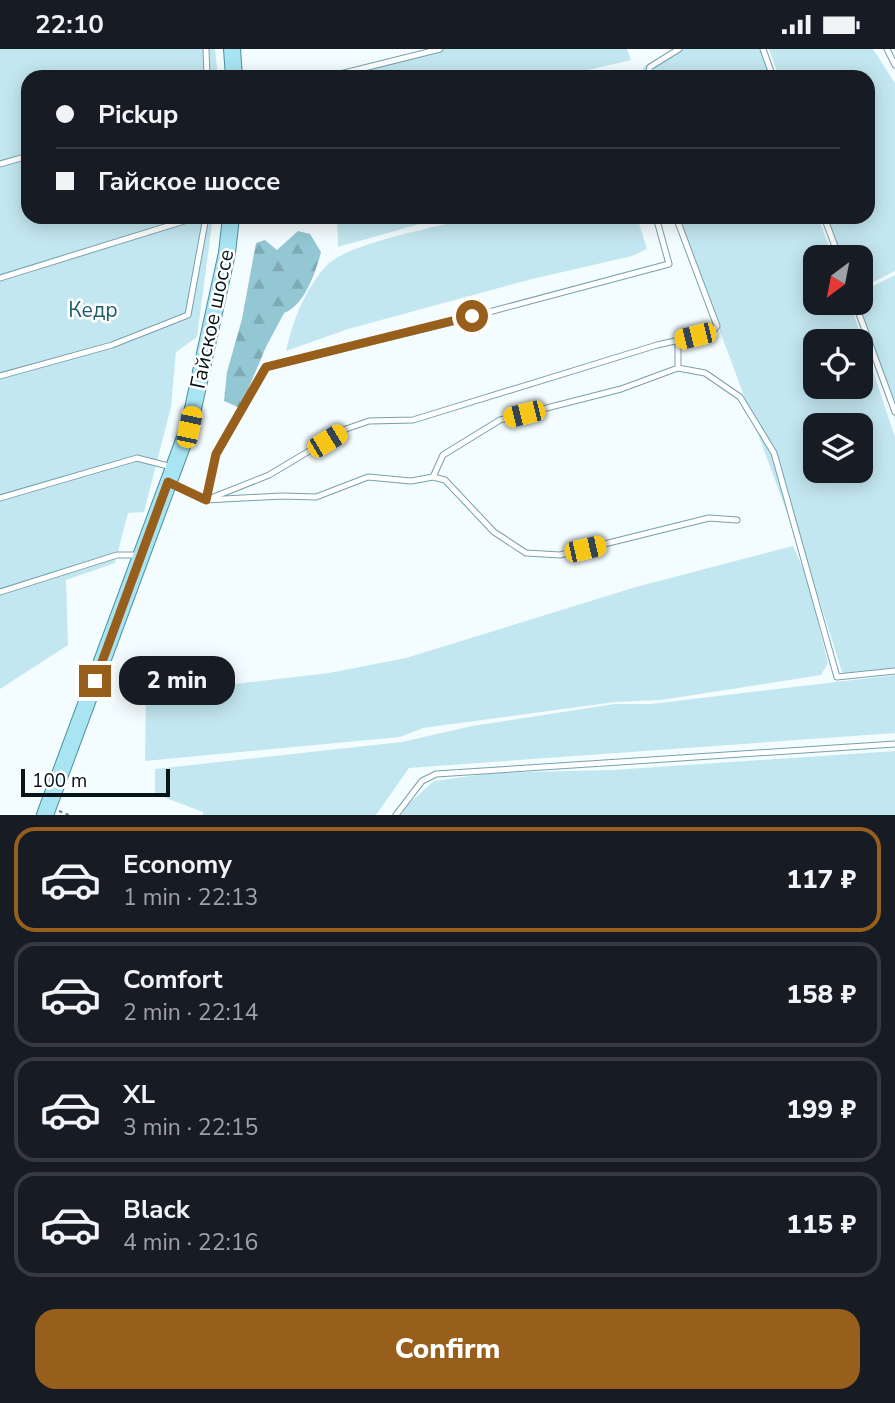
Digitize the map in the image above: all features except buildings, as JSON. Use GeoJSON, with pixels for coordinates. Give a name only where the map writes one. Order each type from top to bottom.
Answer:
{"type":"FeatureCollection","features":[{"type":"Feature","properties":{"kind":"main road"},"geometry":{"type":"LineString","coordinates":[[232,49],[234,70]]}},
{"type":"Feature","properties":{"kind":"main road","name":"Гайское шоссе"},"geometry":{"type":"LineString","coordinates":[[45,815],[189,427],[227,253],[230,224]]}},
{"type":"Feature","properties":{"kind":"lane"},"geometry":{"type":"LineString","coordinates":[[206,49],[207,70]]}},
{"type":"Feature","properties":{"kind":"lane"},"geometry":{"type":"LineString","coordinates":[[356,70],[440,49]]}},
{"type":"Feature","properties":{"kind":"lane"},"geometry":{"type":"LineString","coordinates":[[649,70],[680,49]]}},
{"type":"Feature","properties":{"kind":"lane"},"geometry":{"type":"LineString","coordinates":[[763,49],[770,70]]}},
{"type":"Feature","properties":{"kind":"lane"},"geometry":{"type":"LineString","coordinates":[[887,49],[895,65]]}},
{"type":"Feature","properties":{"kind":"lane"},"geometry":{"type":"LineString","coordinates":[[0,164],[21,158]]}},
{"type":"Feature","properties":{"kind":"lane"},"geometry":{"type":"LineString","coordinates":[[0,278],[174,224]]}},
{"type":"Feature","properties":{"kind":"lane"},"geometry":{"type":"LineString","coordinates":[[0,376],[112,345],[188,315],[205,224]]}},
{"type":"Feature","properties":{"kind":"lane"},"geometry":{"type":"LineString","coordinates":[[206,500],[216,454],[266,367],[448,323],[669,264],[658,224]]}},
{"type":"Feature","properties":{"kind":"lane"},"geometry":{"type":"LineString","coordinates":[[206,500],[269,475],[346,429],[369,421],[413,420],[678,340],[711,333],[717,326],[679,224]]}},
{"type":"Feature","properties":{"kind":"lane"},"geometry":{"type":"LineString","coordinates":[[827,224],[834,245]]}},
{"type":"Feature","properties":{"kind":"lane"},"geometry":{"type":"LineString","coordinates":[[859,315],[895,412]]}},
{"type":"Feature","properties":{"kind":"lane"},"geometry":{"type":"LineString","coordinates":[[678,340],[678,368]]}},
{"type":"Feature","properties":{"kind":"lane"},"geometry":{"type":"LineString","coordinates":[[433,477],[443,455],[500,420],[621,389],[678,368],[705,373],[740,397],[774,453],[837,677],[895,671]]}},
{"type":"Feature","properties":{"kind":"lane"},"geometry":{"type":"LineString","coordinates":[[0,498],[137,458],[171,475],[206,500],[316,497],[368,477],[411,481],[433,477],[445,481],[494,532],[526,553],[560,555],[709,519],[737,520]]}},
{"type":"Feature","properties":{"kind":"lane"},"geometry":{"type":"LineString","coordinates":[[0,592],[117,555],[142,555]]}},
{"type":"Feature","properties":{"kind":"lane"},"geometry":{"type":"LineString","coordinates":[[396,815],[422,781],[436,774],[895,744]]}},
{"type":"Feature","properties":{"kind":"green space","name":"Кедр"},"geometry":{"type":"Polygon","coordinates":[[[0,49],[215,49],[217,70],[21,70],[21,224],[212,224],[197,337],[176,352],[171,407],[144,512],[128,513],[115,563],[66,580],[68,645],[0,689],[0,49]]]}},
{"type":"Feature","properties":{"kind":"green space"},"geometry":{"type":"Polygon","coordinates":[[[442,49],[627,49],[631,60],[588,70],[362,70],[442,49]]]}},
{"type":"Feature","properties":{"kind":"green space"},"geometry":{"type":"Polygon","coordinates":[[[672,49],[760,49],[769,70],[642,70],[672,49]]]}},
{"type":"Feature","properties":{"kind":"green space"},"geometry":{"type":"Polygon","coordinates":[[[769,49],[873,49],[895,83],[895,271],[873,282],[873,245],[837,245],[829,224],[875,224],[875,70],[776,70],[769,49]]]}},
{"type":"Feature","properties":{"kind":"green space"},"geometry":{"type":"Polygon","coordinates":[[[337,224],[419,224],[338,247],[337,224]]]}},
{"type":"Feature","properties":{"kind":"green space"},"geometry":{"type":"Polygon","coordinates":[[[445,224],[639,224],[647,249],[632,256],[532,279],[348,329],[286,351],[296,316],[306,295],[327,265],[354,249],[445,224]]]}},
{"type":"Feature","properties":{"kind":"green space"},"geometry":{"type":"Polygon","coordinates":[[[681,224],[821,224],[828,245],[803,245],[803,315],[854,315],[859,329],[803,329],[803,399],[873,399],[873,371],[895,437],[895,669],[843,675],[820,602],[681,224]]]}},
{"type":"Feature","properties":{"kind":"green space"},"geometry":{"type":"Polygon","coordinates":[[[298,231],[310,234],[321,252],[316,269],[298,303],[284,313],[240,408],[224,401],[227,372],[242,319],[256,243],[265,240],[277,250],[298,231]]]}},
{"type":"Feature","properties":{"kind":"green space"},"geometry":{"type":"Polygon","coordinates":[[[895,275],[895,420],[873,352],[873,329],[865,329],[861,315],[873,315],[873,286],[895,275]]]}},
{"type":"Feature","properties":{"kind":"green space"},"geometry":{"type":"Polygon","coordinates":[[[793,546],[806,575],[828,663],[821,675],[661,700],[615,702],[423,728],[400,737],[145,761],[146,691],[192,689],[329,673],[406,658],[636,587],[793,546]]]}},
{"type":"Feature","properties":{"kind":"green space"},"geometry":{"type":"Polygon","coordinates":[[[895,675],[895,733],[409,768],[376,815],[203,815],[203,812],[155,794],[155,769],[402,742],[472,726],[615,704],[651,704],[895,675]]]}},
{"type":"Feature","properties":{"kind":"green space"},"geometry":{"type":"Polygon","coordinates":[[[895,751],[895,815],[401,815],[406,806],[434,781],[493,773],[612,770],[895,751]]]}},
{"type":"Feature","properties":{"kind":"route"},"geometry":{"type":"LineString","coordinates":[[95,681],[168,482],[206,500],[216,454],[266,367],[472,316]]}}]}
